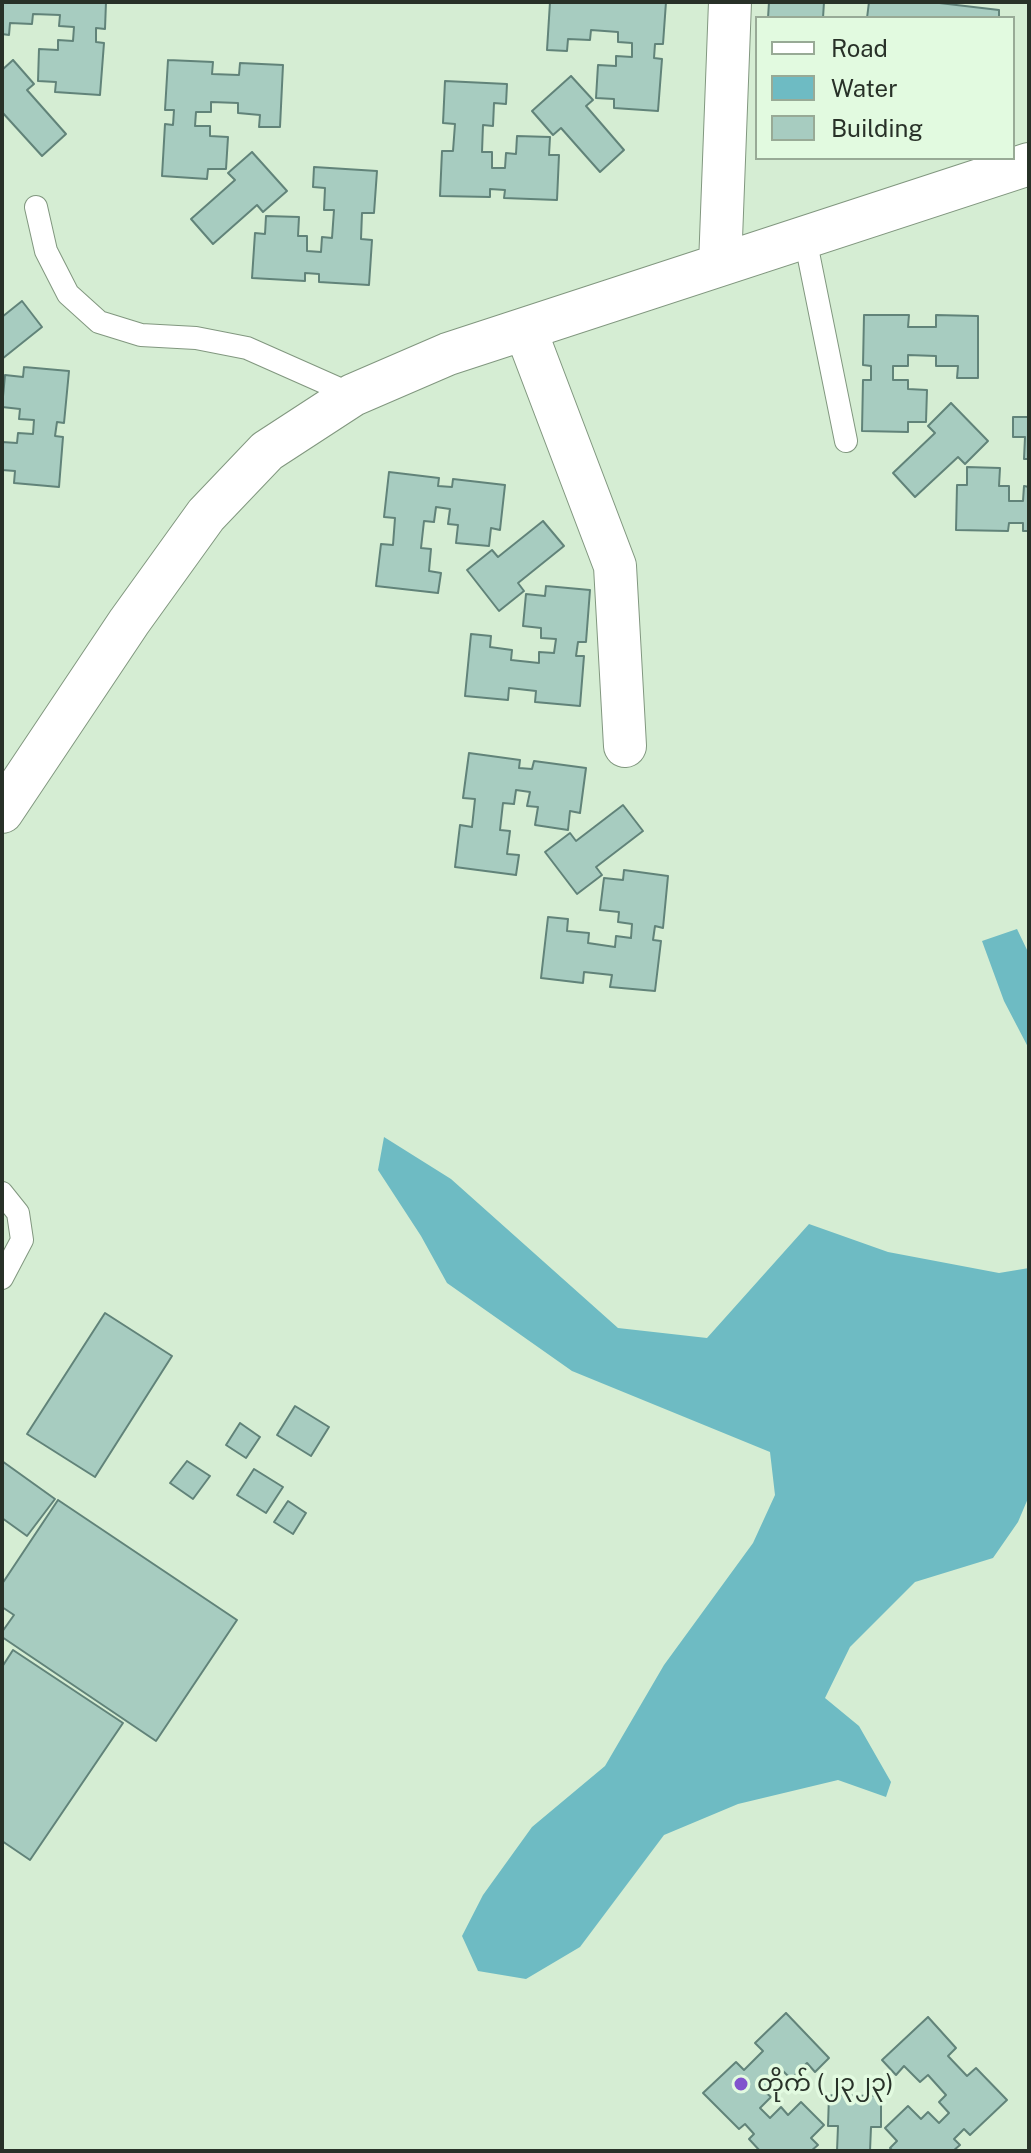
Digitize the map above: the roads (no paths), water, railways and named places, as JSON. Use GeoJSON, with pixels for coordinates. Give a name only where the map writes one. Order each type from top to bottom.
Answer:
{"type":"FeatureCollection","features":[{"type":"Feature","properties":{"kind":"street"},"geometry":{"type":"LineString","coordinates":[[720,265],[730,2]]}},
{"type":"Feature","properties":{"kind":"street"},"geometry":{"type":"LineString","coordinates":[[2,812],[129,622],[206,515],[267,451],[353,395],[448,354],[1029,164]]}},
{"type":"Feature","properties":{"kind":"street"},"geometry":{"type":"LineString","coordinates":[[525,329],[615,566],[625,746]]}},
{"type":"Feature","properties":{"kind":"lane"},"geometry":{"type":"LineString","coordinates":[[36,207],[46,251],[68,294],[99,322],[141,335],[196,338],[247,348],[353,395]]}},
{"type":"Feature","properties":{"kind":"lane"},"geometry":{"type":"LineString","coordinates":[[805,238],[846,441]]}},
{"type":"Feature","properties":{"kind":"lane"},"geometry":{"type":"LineString","coordinates":[[2,1193],[18,1213],[22,1240],[2,1278]]}},
{"type":"Feature","properties":{"kind":"water"},"geometry":{"type":"Polygon","coordinates":[[[1017,929],[1029,954],[1029,1049],[1004,1001],[982,941],[1017,929]]]}},
{"type":"Feature","properties":{"kind":"water"},"geometry":{"type":"Polygon","coordinates":[[[384,1137],[451,1179],[618,1328],[707,1338],[809,1224],[888,1252],[999,1273],[1029,1268],[1029,1496],[1018,1522],[993,1558],[915,1582],[850,1647],[825,1698],[859,1726],[891,1782],[886,1797],[838,1780],[738,1804],[664,1835],[580,1947],[526,1979],[478,1971],[462,1936],[483,1895],[532,1827],[605,1766],[664,1665],[753,1543],[775,1495],[770,1452],[572,1371],[447,1283],[378,1170],[384,1137]]]}},
{"type":"Feature","properties":{"kind":"place","name":"တိုက် (၂၃၂၃)"},"geometry":{"type":"Point","coordinates":[741,2084]}}]}
